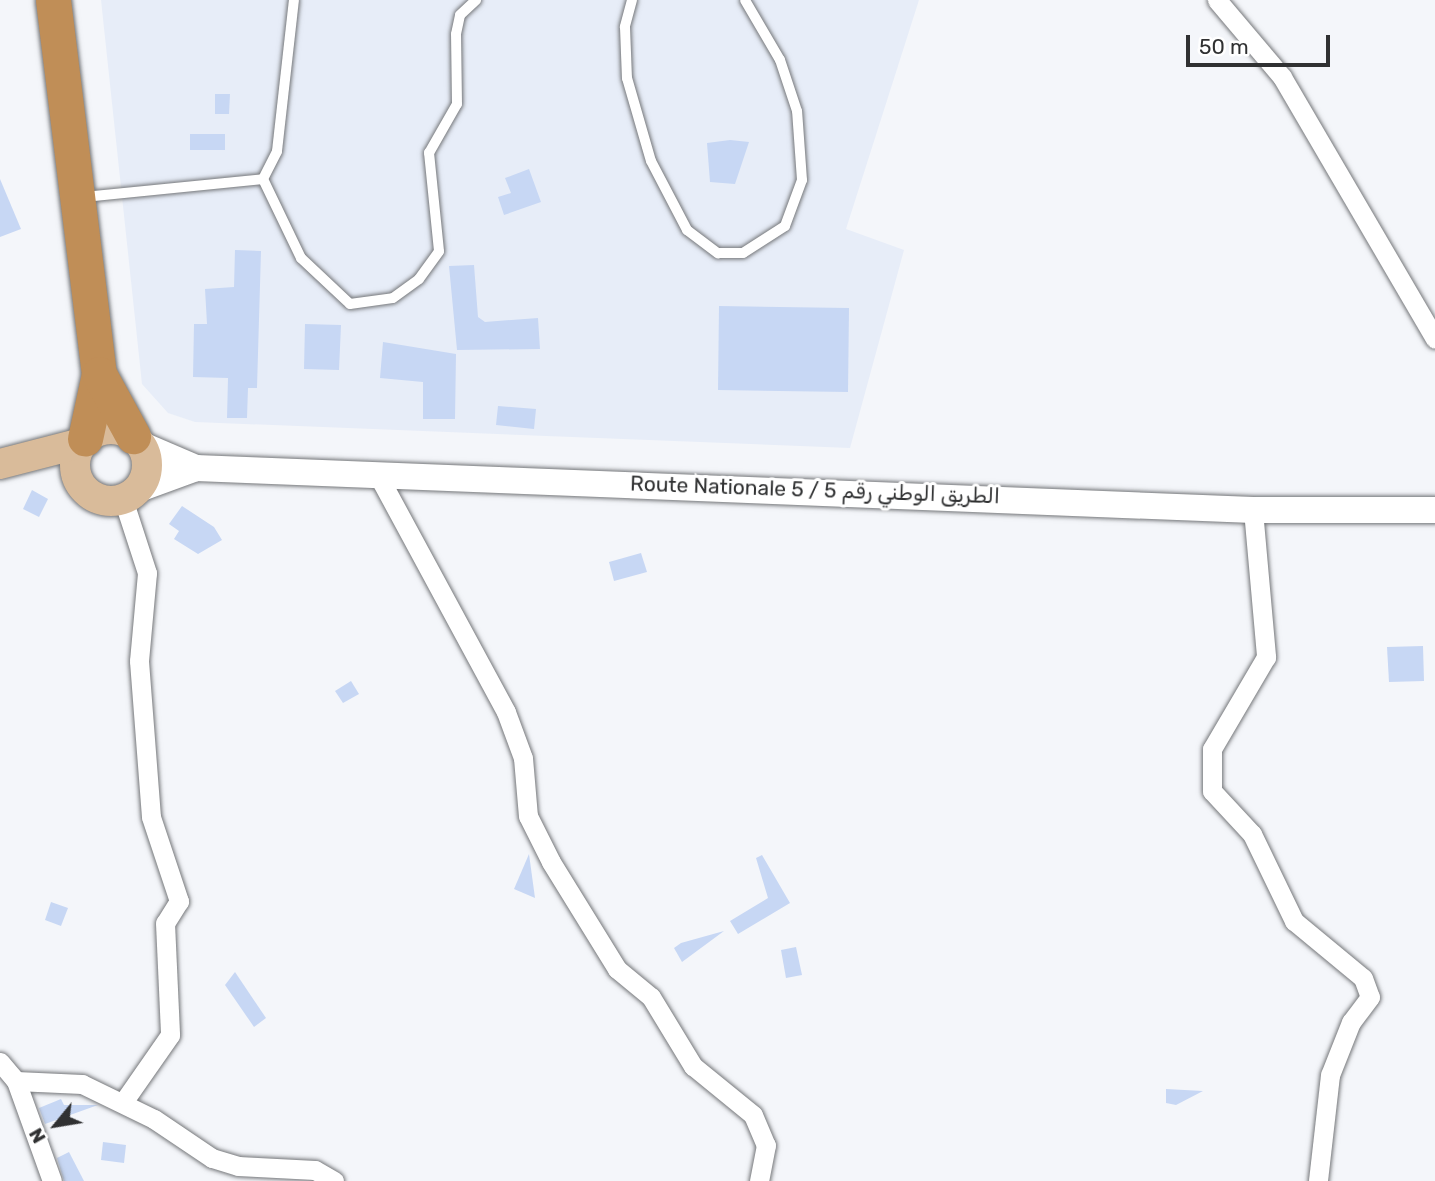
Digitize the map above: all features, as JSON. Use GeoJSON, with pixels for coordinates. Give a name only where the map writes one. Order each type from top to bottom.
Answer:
{"type":"FeatureCollection","features":[{"type":"Feature","properties":{"kind":"highway"},"geometry":{"type":"LineString","coordinates":[[53,0],[99,374],[83,441]]}},
{"type":"Feature","properties":{"kind":"highway"},"geometry":{"type":"LineString","coordinates":[[99,374],[137,440]]}},
{"type":"Feature","properties":{"kind":"main road"},"geometry":{"type":"LineString","coordinates":[[8,463],[83,441],[114,428],[196,468]]}},
{"type":"Feature","properties":{"kind":"main road"},"geometry":{"type":"LineString","coordinates":[[130,495],[147,468],[137,440]]}},
{"type":"Feature","properties":{"kind":"main road"},"geometry":{"type":"LineString","coordinates":[[83,441],[75,469],[88,493]]}},
{"type":"Feature","properties":{"kind":"main road"},"geometry":{"type":"LineString","coordinates":[[8,463],[88,493],[130,495],[196,468]]}},
{"type":"Feature","properties":{"kind":"main road","name":"Route Nationale 5 / الطريق الوطني رقم 5"},"geometry":{"type":"LineString","coordinates":[[196,468],[1253,510],[1435,510]]}},
{"type":"Feature","properties":{"kind":"street"},"geometry":{"type":"LineString","coordinates":[[1216,0],[1282,77],[1435,339]]}},
{"type":"Feature","properties":{"kind":"street"},"geometry":{"type":"LineString","coordinates":[[379,477],[506,712],[523,758],[528,816],[551,862],[617,970],[651,997],[693,1066],[752,1115],[766,1145],[760,1181]]}},
{"type":"Feature","properties":{"kind":"street"},"geometry":{"type":"LineString","coordinates":[[124,1101],[170,1035],[165,923],[179,901],[151,817],[139,661],[146,573],[130,495]]}},
{"type":"Feature","properties":{"kind":"street"},"geometry":{"type":"LineString","coordinates":[[1253,510],[1266,657],[1212,748],[1212,791],[1252,834],[1294,921],[1363,978],[1370,997],[1351,1022],[1330,1075],[1318,1181]]}},
{"type":"Feature","properties":{"kind":"street"},"geometry":{"type":"LineString","coordinates":[[0,1062],[16,1081],[52,1181]]}},
{"type":"Feature","properties":{"kind":"street"},"geometry":{"type":"LineString","coordinates":[[16,1081],[72,1082],[124,1101],[212,1158],[238,1166],[316,1170],[334,1181]]}},
{"type":"Feature","properties":{"kind":"lane"},"geometry":{"type":"LineString","coordinates":[[263,179],[277,151],[294,0]]}},
{"type":"Feature","properties":{"kind":"lane"},"geometry":{"type":"LineString","coordinates":[[263,179],[301,258],[350,304],[393,298],[419,279],[439,251],[429,153],[457,104],[456,34],[460,15],[476,0]]}},
{"type":"Feature","properties":{"kind":"lane"},"geometry":{"type":"LineString","coordinates":[[632,0],[625,27],[627,78],[650,161],[687,230],[706,247],[730,253],[754,250],[785,226],[802,180],[797,111],[780,60],[745,0]]}},
{"type":"Feature","properties":{"kind":"lane"},"geometry":{"type":"LineString","coordinates":[[79,198],[263,179]]}},
{"type":"Feature","properties":{"kind":"shaded area"},"geometry":{"type":"Polygon","coordinates":[[[101,0],[919,0],[846,229],[904,250],[850,448],[195,422],[168,413],[142,384],[101,0]]]}},
{"type":"Feature","properties":{"kind":"building"},"geometry":{"type":"Polygon","coordinates":[[[215,94],[230,94],[229,114],[215,114],[215,94]]]}},
{"type":"Feature","properties":{"kind":"building"},"geometry":{"type":"Polygon","coordinates":[[[190,134],[225,134],[225,150],[190,150],[190,134]]]}},
{"type":"Feature","properties":{"kind":"building"},"geometry":{"type":"Polygon","coordinates":[[[730,140],[749,142],[735,184],[710,182],[707,143],[730,140]]]}},
{"type":"Feature","properties":{"kind":"building"},"geometry":{"type":"Polygon","coordinates":[[[529,169],[541,202],[504,215],[498,197],[511,193],[505,178],[529,169]]]}},
{"type":"Feature","properties":{"kind":"building"},"geometry":{"type":"Polygon","coordinates":[[[0,179],[21,229],[0,237],[0,179]]]}},
{"type":"Feature","properties":{"kind":"building"},"geometry":{"type":"Polygon","coordinates":[[[235,250],[261,251],[257,388],[248,388],[247,418],[227,418],[228,378],[193,377],[194,324],[207,324],[205,289],[234,287],[235,250]]]}},
{"type":"Feature","properties":{"kind":"building"},"geometry":{"type":"Polygon","coordinates":[[[474,265],[478,317],[485,322],[538,318],[540,349],[457,350],[449,266],[474,265]]]}},
{"type":"Feature","properties":{"kind":"building"},"geometry":{"type":"Polygon","coordinates":[[[719,306],[849,308],[848,392],[718,390],[719,306]]]}},
{"type":"Feature","properties":{"kind":"building"},"geometry":{"type":"Polygon","coordinates":[[[305,324],[341,325],[339,370],[304,369],[305,324]]]}},
{"type":"Feature","properties":{"kind":"building"},"geometry":{"type":"Polygon","coordinates":[[[383,342],[456,354],[455,419],[423,419],[423,382],[380,378],[383,342]]]}},
{"type":"Feature","properties":{"kind":"building"},"geometry":{"type":"Polygon","coordinates":[[[498,406],[536,409],[534,429],[496,425],[498,406]]]}},
{"type":"Feature","properties":{"kind":"building"},"geometry":{"type":"Polygon","coordinates":[[[32,490],[48,499],[39,517],[23,509],[32,490]]]}},
{"type":"Feature","properties":{"kind":"building"},"geometry":{"type":"Polygon","coordinates":[[[182,506],[214,527],[222,540],[198,554],[174,539],[179,531],[169,524],[182,506]]]}},
{"type":"Feature","properties":{"kind":"building"},"geometry":{"type":"Polygon","coordinates":[[[641,553],[647,572],[614,581],[609,562],[641,553]]]}},
{"type":"Feature","properties":{"kind":"building"},"geometry":{"type":"Polygon","coordinates":[[[1423,646],[1424,681],[1389,682],[1387,647],[1423,646]]]}},
{"type":"Feature","properties":{"kind":"building"},"geometry":{"type":"Polygon","coordinates":[[[351,681],[359,694],[343,703],[335,691],[351,681]]]}},
{"type":"Feature","properties":{"kind":"building"},"geometry":{"type":"Polygon","coordinates":[[[529,854],[535,898],[514,889],[529,854]]]}},
{"type":"Feature","properties":{"kind":"building"},"geometry":{"type":"Polygon","coordinates":[[[762,855],[790,903],[738,934],[730,921],[768,898],[756,858],[762,855]]]}},
{"type":"Feature","properties":{"kind":"building"},"geometry":{"type":"Polygon","coordinates":[[[51,902],[68,908],[61,926],[45,920],[51,902]]]}},
{"type":"Feature","properties":{"kind":"building"},"geometry":{"type":"Polygon","coordinates":[[[724,931],[682,962],[674,948],[681,943],[724,931]]]}},
{"type":"Feature","properties":{"kind":"building"},"geometry":{"type":"Polygon","coordinates":[[[796,947],[802,975],[786,978],[781,950],[796,947]]]}},
{"type":"Feature","properties":{"kind":"building"},"geometry":{"type":"Polygon","coordinates":[[[235,972],[266,1018],[254,1027],[225,985],[235,972]]]}},
{"type":"Feature","properties":{"kind":"building"},"geometry":{"type":"Polygon","coordinates":[[[1166,1089],[1203,1091],[1176,1105],[1166,1103],[1166,1089]]]}},
{"type":"Feature","properties":{"kind":"building"},"geometry":{"type":"Polygon","coordinates":[[[61,1099],[64,1105],[98,1105],[45,1124],[39,1108],[61,1099]]]}},
{"type":"Feature","properties":{"kind":"building"},"geometry":{"type":"Polygon","coordinates":[[[103,1142],[126,1145],[124,1163],[101,1160],[103,1142]]]}},
{"type":"Feature","properties":{"kind":"building"},"geometry":{"type":"Polygon","coordinates":[[[69,1152],[84,1181],[64,1181],[57,1158],[69,1152]]]}}]}
